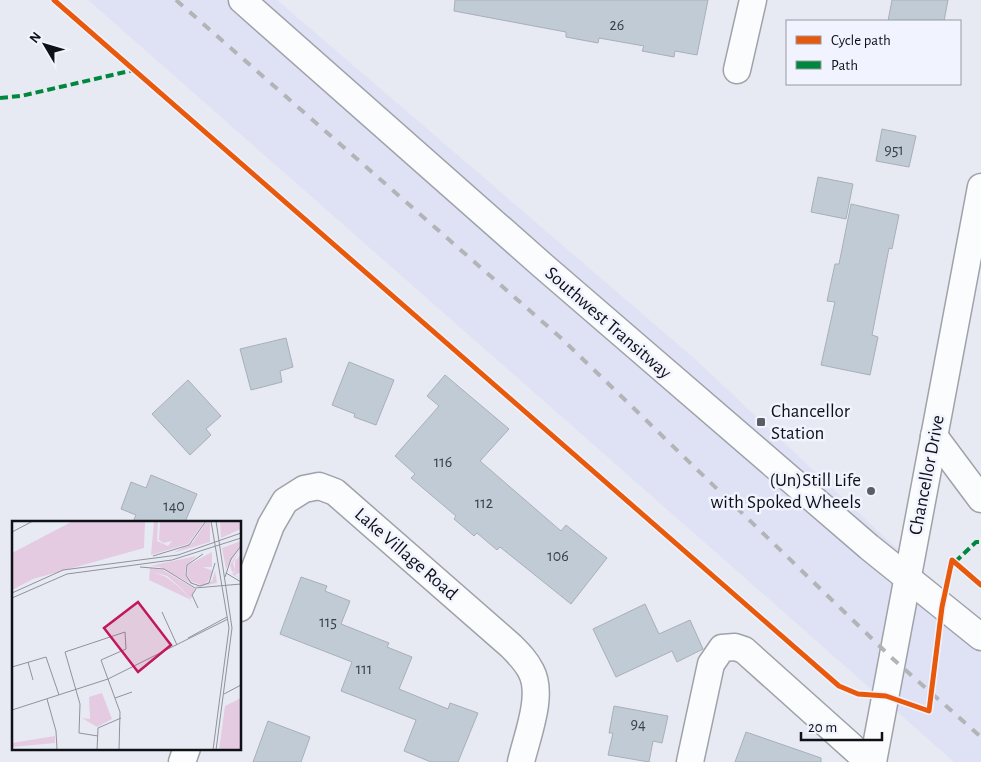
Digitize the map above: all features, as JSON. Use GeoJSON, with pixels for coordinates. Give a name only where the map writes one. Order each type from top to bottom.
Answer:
{"type":"FeatureCollection","features":[{"type":"Feature","properties":{"kind":"street","name":"Southwest Transitway"},"geometry":{"type":"LineString","coordinates":[[242,0],[542,265],[907,579],[981,637]]}},
{"type":"Feature","properties":{"kind":"street"},"geometry":{"type":"LineString","coordinates":[[737,70],[753,0]]}},
{"type":"Feature","properties":{"kind":"street","name":"Chancellor Drive"},"geometry":{"type":"LineString","coordinates":[[873,762],[981,188]]}},
{"type":"Feature","properties":{"kind":"street"},"geometry":{"type":"LineString","coordinates":[[934,436],[981,499]]}},
{"type":"Feature","properties":{"kind":"street","name":"Lake Village Road"},"geometry":{"type":"LineString","coordinates":[[241,605],[272,525],[285,501],[304,489],[320,486],[335,492],[512,646],[524,660],[532,672],[536,688],[536,702],[521,762]]}},
{"type":"Feature","properties":{"kind":"street"},"geometry":{"type":"LineString","coordinates":[[690,762],[711,664],[722,648],[735,647],[744,650],[869,762]]}},
{"type":"Feature","properties":{"kind":"street"},"geometry":{"type":"LineString","coordinates":[[182,762],[186,750]]}},
{"type":"Feature","properties":{"kind":"shaded area"},"geometry":{"type":"Polygon","coordinates":[[[88,0],[277,0],[695,359],[881,534],[981,622],[981,762],[954,762],[88,0]]]}},
{"type":"Feature","properties":{"kind":"building"},"geometry":{"type":"Polygon","coordinates":[[[455,0],[708,0],[697,55],[675,51],[674,57],[642,51],[644,46],[599,38],[598,43],[566,37],[566,32],[454,11],[455,0]]]}},
{"type":"Feature","properties":{"kind":"building"},"geometry":{"type":"Polygon","coordinates":[[[892,0],[948,0],[944,20],[888,20],[892,0]]]}},
{"type":"Feature","properties":{"kind":"building"},"geometry":{"type":"Polygon","coordinates":[[[882,129],[916,136],[909,167],[876,161],[882,129]]]}},
{"type":"Feature","properties":{"kind":"building"},"geometry":{"type":"Polygon","coordinates":[[[818,177],[853,184],[846,219],[811,212],[818,177]]]}},
{"type":"Feature","properties":{"kind":"building"},"geometry":{"type":"Polygon","coordinates":[[[851,204],[899,215],[892,249],[889,248],[872,335],[878,337],[870,375],[821,365],[835,302],[827,301],[835,264],[839,264],[851,204]]]}},
{"type":"Feature","properties":{"kind":"building"},"geometry":{"type":"Polygon","coordinates":[[[286,338],[293,367],[280,371],[282,382],[251,390],[240,349],[286,338]]]}},
{"type":"Feature","properties":{"kind":"building"},"geometry":{"type":"Polygon","coordinates":[[[349,362],[394,380],[376,425],[354,417],[355,414],[332,405],[349,362]]]}},
{"type":"Feature","properties":{"kind":"building"},"geometry":{"type":"Polygon","coordinates":[[[445,375],[509,429],[480,461],[561,531],[566,525],[607,558],[571,604],[500,547],[497,550],[477,533],[474,536],[454,519],[456,516],[411,478],[415,474],[395,456],[439,406],[427,396],[445,375]]]}},
{"type":"Feature","properties":{"kind":"building"},"geometry":{"type":"Polygon","coordinates":[[[188,380],[221,416],[206,429],[211,435],[190,455],[152,414],[188,380]]]}},
{"type":"Feature","properties":{"kind":"building"},"geometry":{"type":"Polygon","coordinates":[[[151,475],[197,494],[185,521],[133,521],[136,515],[121,509],[131,482],[146,488],[151,475]]]}},
{"type":"Feature","properties":{"kind":"building"},"geometry":{"type":"Polygon","coordinates":[[[301,577],[327,586],[325,591],[350,601],[341,624],[389,643],[387,647],[412,657],[399,689],[448,709],[450,703],[478,713],[458,762],[431,762],[404,751],[416,720],[341,691],[352,662],[280,634],[301,577]]]}},
{"type":"Feature","properties":{"kind":"building"},"geometry":{"type":"Polygon","coordinates":[[[645,604],[659,634],[690,620],[703,649],[677,662],[672,651],[616,677],[593,629],[645,604]]]}},
{"type":"Feature","properties":{"kind":"building"},"geometry":{"type":"Polygon","coordinates":[[[614,706],[668,716],[662,743],[653,741],[649,762],[608,755],[613,733],[609,733],[614,706]]]}},
{"type":"Feature","properties":{"kind":"building"},"geometry":{"type":"Polygon","coordinates":[[[268,721],[310,737],[301,762],[253,762],[268,721]]]}},
{"type":"Feature","properties":{"kind":"building"},"geometry":{"type":"Polygon","coordinates":[[[746,732],[821,758],[821,762],[735,762],[746,732]]]}},
{"type":"Feature","properties":{"kind":"railway"},"geometry":{"type":"LineString","coordinates":[[176,0],[561,338],[893,659],[981,737]]}},
{"type":"Feature","properties":{"kind":"marked path"},"geometry":{"type":"LineString","coordinates":[[0,98],[21,96],[134,70]]}},
{"type":"Feature","properties":{"kind":"marked path"},"geometry":{"type":"LineString","coordinates":[[955,562],[976,542],[981,542]]}},
{"type":"Feature","properties":{"kind":"cycle path"},"geometry":{"type":"LineString","coordinates":[[54,0],[839,686],[858,694],[886,696],[929,711],[942,607],[952,560],[981,585]]}},
{"type":"Feature","properties":{"kind":"place","name":"Chancellor Station"},"geometry":{"type":"Point","coordinates":[761,422]}},
{"type":"Feature","properties":{"kind":"place","name":"(Un)Still Life with Spoked Wheels"},"geometry":{"type":"Point","coordinates":[871,491]}}]}
